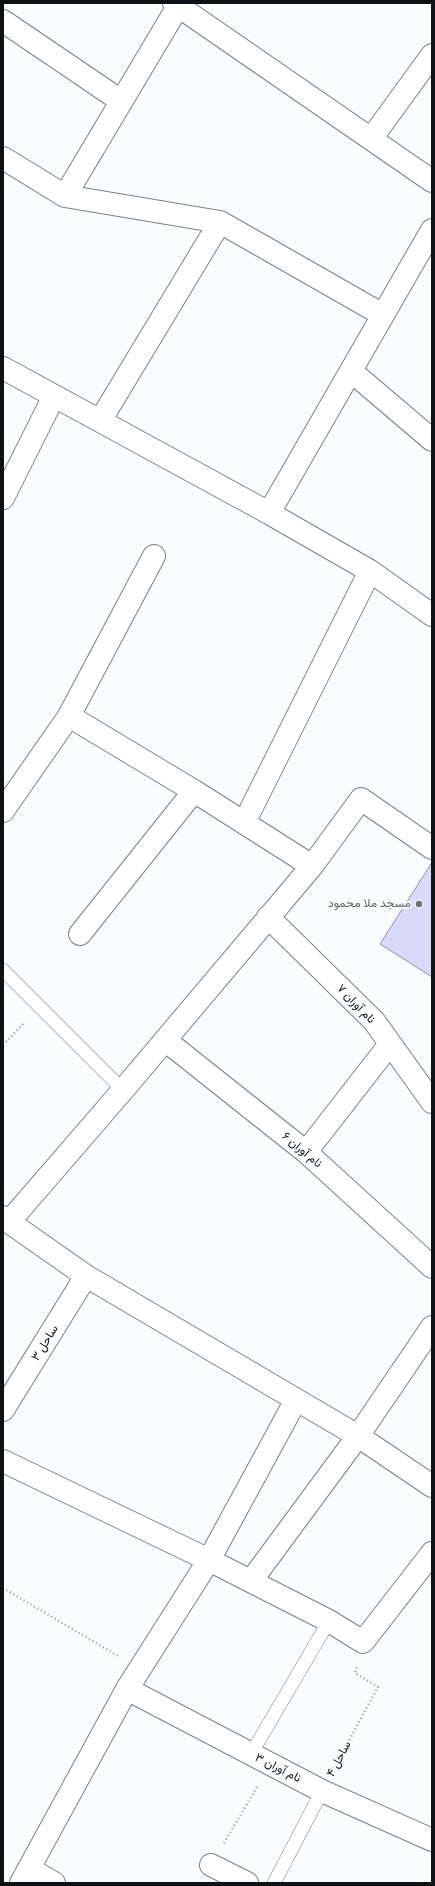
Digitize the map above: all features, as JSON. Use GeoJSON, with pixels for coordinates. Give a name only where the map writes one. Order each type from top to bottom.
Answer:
{"type":"FeatureCollection","features":[{"type":"Feature","properties":{"kind":"street"},"geometry":{"type":"LineString","coordinates":[[65,196],[177,4],[432,181]]}},
{"type":"Feature","properties":{"kind":"street"},"geometry":{"type":"LineString","coordinates":[[3,21],[121,101]]}},
{"type":"Feature","properties":{"kind":"street"},"geometry":{"type":"LineString","coordinates":[[371,139],[432,55]]}},
{"type":"Feature","properties":{"kind":"street"},"geometry":{"type":"LineString","coordinates":[[3,158],[65,196],[220,222],[383,315]]}},
{"type":"Feature","properties":{"kind":"street"},"geometry":{"type":"LineString","coordinates":[[100,421],[220,222]]}},
{"type":"Feature","properties":{"kind":"street"},"geometry":{"type":"LineString","coordinates":[[269,513],[432,230]]}},
{"type":"Feature","properties":{"kind":"street"},"geometry":{"type":"LineString","coordinates":[[3,368],[269,513],[370,570],[432,615]]}},
{"type":"Feature","properties":{"kind":"street"},"geometry":{"type":"LineString","coordinates":[[351,371],[432,440]]}},
{"type":"Feature","properties":{"kind":"street"},"geometry":{"type":"LineString","coordinates":[[3,498],[54,396]]}},
{"type":"Feature","properties":{"kind":"street"},"geometry":{"type":"LineString","coordinates":[[3,811],[70,716],[154,556]]}},
{"type":"Feature","properties":{"kind":"street"},"geometry":{"type":"LineString","coordinates":[[244,823],[370,570]]}},
{"type":"Feature","properties":{"kind":"street"},"geometry":{"type":"LineString","coordinates":[[70,716],[194,791],[312,866]]}},
{"type":"Feature","properties":{"kind":"street"},"geometry":{"type":"LineString","coordinates":[[80,934],[194,791]]}},
{"type":"Feature","properties":{"kind":"street"},"geometry":{"type":"LineString","coordinates":[[432,848],[360,799],[312,866],[122,1090],[6,1219],[86,1276],[358,1436],[432,1486]]}},
{"type":"Feature","properties":{"kind":"street","name":"نام آوران ۷"},"geometry":{"type":"LineString","coordinates":[[268,917],[374,1021],[432,1102]]}},
{"type":"Feature","properties":{"kind":"street","name":"نام آوران ۶"},"geometry":{"type":"LineString","coordinates":[[165,1040],[306,1152],[432,1267]]}},
{"type":"Feature","properties":{"kind":"street"},"geometry":{"type":"LineString","coordinates":[[306,1152],[390,1044]]}},
{"type":"Feature","properties":{"kind":"street","name":"ساحل ۳"},"geometry":{"type":"LineString","coordinates":[[6,1398],[86,1276]]}},
{"type":"Feature","properties":{"kind":"street"},"geometry":{"type":"LineString","coordinates":[[250,1581],[358,1436],[432,1327]]}},
{"type":"Feature","properties":{"kind":"street"},"geometry":{"type":"LineString","coordinates":[[54,1883],[26,1876],[127,1689],[209,1560],[296,1400]]}},
{"type":"Feature","properties":{"kind":"street"},"geometry":{"type":"LineString","coordinates":[[3,1461],[209,1560],[329,1621],[363,1642],[432,1554]]}},
{"type":"Feature","properties":{"kind":"street","name":"نام آوران ۳"},"geometry":{"type":"LineString","coordinates":[[127,1689],[322,1791],[432,1840]]}},
{"type":"Feature","properties":{"kind":"street"},"geometry":{"type":"LineString","coordinates":[[211,1865],[247,1883]]}},
{"type":"Feature","properties":{"kind":"lane"},"geometry":{"type":"LineString","coordinates":[[3,970],[122,1090]]}},
{"type":"Feature","properties":{"kind":"lane"},"geometry":{"type":"LineString","coordinates":[[251,1754],[329,1621]]}},
{"type":"Feature","properties":{"kind":"lane","name":"ساحل ۴"},"geometry":{"type":"LineString","coordinates":[[274,1883],[322,1791]]}},
{"type":"Feature","properties":{"kind":"path"},"geometry":{"type":"LineString","coordinates":[[3,1044],[40,1007]]}},
{"type":"Feature","properties":{"kind":"path"},"geometry":{"type":"LineString","coordinates":[[3,1588],[140,1669]]}},
{"type":"Feature","properties":{"kind":"path","name":"ساحل ۴"},"geometry":{"type":"LineString","coordinates":[[322,1791],[378,1687],[355,1672],[363,1642]]}},
{"type":"Feature","properties":{"kind":"path"},"geometry":{"type":"LineString","coordinates":[[211,1865],[271,1764]]}},
{"type":"Feature","properties":{"kind":"building","name":"مسجد ملا محمود"},"geometry":{"type":"Polygon","coordinates":[[[432,864],[432,977],[380,944],[432,864]]]}},
{"type":"Feature","properties":{"kind":"place","name":"مسجد ملا محمود"},"geometry":{"type":"Point","coordinates":[419,904]}}]}
